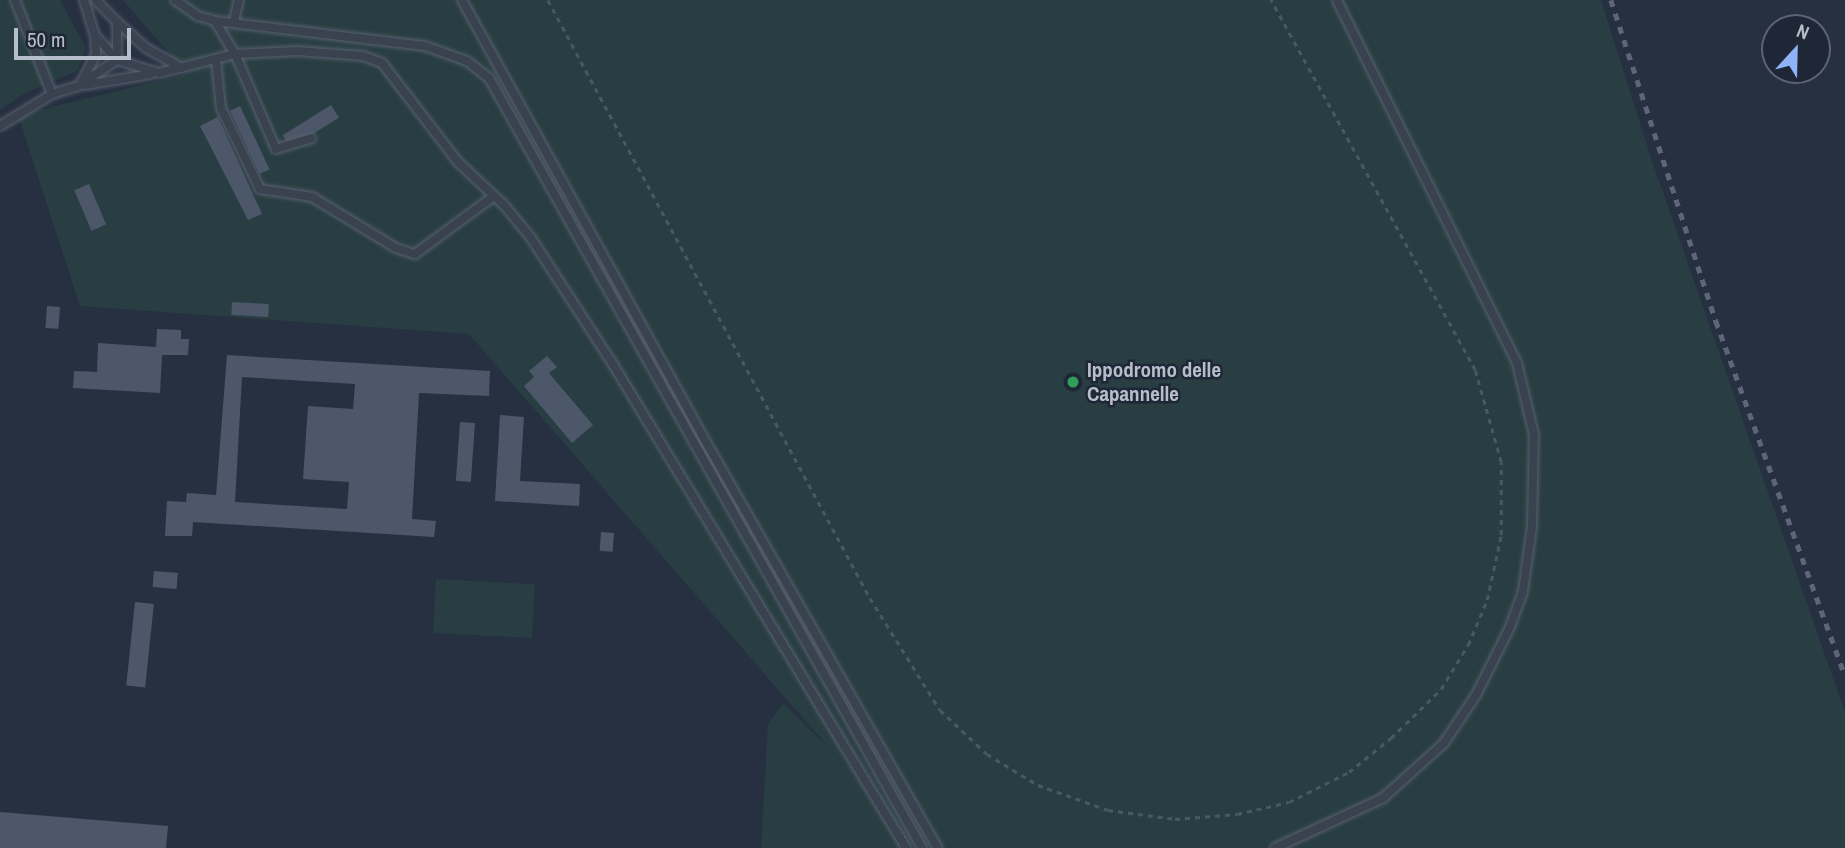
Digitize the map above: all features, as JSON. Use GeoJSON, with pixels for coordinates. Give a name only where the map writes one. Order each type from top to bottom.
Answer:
{"type":"FeatureCollection","features":[{"type":"Feature","properties":{"kind":"lane"},"geometry":{"type":"LineString","coordinates":[[15,0],[52,94]]}},
{"type":"Feature","properties":{"kind":"lane"},"geometry":{"type":"LineString","coordinates":[[78,86],[93,64],[95,36],[84,0]]}},
{"type":"Feature","properties":{"kind":"lane"},"geometry":{"type":"LineString","coordinates":[[96,0],[146,48],[182,68]]}},
{"type":"Feature","properties":{"kind":"lane"},"geometry":{"type":"LineString","coordinates":[[175,0],[198,16],[215,21],[414,44],[457,57],[489,78],[922,848]]}},
{"type":"Feature","properties":{"kind":"lane"},"geometry":{"type":"LineString","coordinates":[[234,22],[239,0]]}},
{"type":"Feature","properties":{"kind":"lane"},"geometry":{"type":"LineString","coordinates":[[463,0],[702,435],[938,848]]}},
{"type":"Feature","properties":{"kind":"lane"},"geometry":{"type":"LineString","coordinates":[[1275,848],[1383,797],[1444,743],[1480,688],[1515,617],[1529,564],[1532,527],[1534,435],[1517,363],[1337,0]]}},
{"type":"Feature","properties":{"kind":"lane"},"geometry":{"type":"LineString","coordinates":[[215,21],[235,54],[276,149],[310,138]]}},
{"type":"Feature","properties":{"kind":"lane"},"geometry":{"type":"LineString","coordinates":[[117,22],[117,60]]}},
{"type":"Feature","properties":{"kind":"lane"},"geometry":{"type":"LineString","coordinates":[[95,36],[117,60],[159,73]]}},
{"type":"Feature","properties":{"kind":"lane"},"geometry":{"type":"LineString","coordinates":[[0,126],[52,94],[78,86],[159,73],[235,54],[298,51],[363,56],[382,63],[457,162],[494,196],[531,238],[611,361],[906,848]]}},
{"type":"Feature","properties":{"kind":"lane"},"geometry":{"type":"LineString","coordinates":[[216,59],[221,108],[260,189],[312,197],[396,248],[415,254],[494,196]]}},
{"type":"Feature","properties":{"kind":"lane"},"geometry":{"type":"LineString","coordinates":[[78,86],[117,60]]}},
{"type":"Feature","properties":{"kind":"path"},"geometry":{"type":"LineString","coordinates":[[548,0],[875,606],[940,710],[987,754],[1038,785],[1108,810],[1175,819],[1237,814],[1289,802],[1342,776],[1391,738],[1441,690],[1468,645],[1487,600],[1501,535],[1501,462],[1475,370],[1271,0]]}},
{"type":"Feature","properties":{"kind":"green space"},"geometry":{"type":"Polygon","coordinates":[[[0,0],[60,0],[86,48],[77,71],[27,92],[0,110],[0,0]]]}},
{"type":"Feature","properties":{"kind":"green space","name":"Ippodromo delle Capannelle"},"geometry":{"type":"Polygon","coordinates":[[[123,0],[1601,0],[1652,161],[1845,712],[1845,848],[761,848],[768,724],[783,703],[829,748],[469,334],[80,306],[18,115],[187,74],[123,0]]]}},
{"type":"Feature","properties":{"kind":"green space"},"geometry":{"type":"Polygon","coordinates":[[[436,579],[535,584],[532,638],[433,633],[436,579]]]}},
{"type":"Feature","properties":{"kind":"building"},"geometry":{"type":"Polygon","coordinates":[[[331,105],[339,118],[291,148],[283,135],[331,105]]]}},
{"type":"Feature","properties":{"kind":"building"},"geometry":{"type":"Polygon","coordinates":[[[240,106],[270,169],[260,174],[230,111],[240,106]]]}},
{"type":"Feature","properties":{"kind":"building"},"geometry":{"type":"Polygon","coordinates":[[[218,117],[262,214],[248,220],[200,126],[218,117]]]}},
{"type":"Feature","properties":{"kind":"building"},"geometry":{"type":"Polygon","coordinates":[[[89,184],[106,225],[91,231],[74,190],[89,184]]]}},
{"type":"Feature","properties":{"kind":"building"},"geometry":{"type":"Polygon","coordinates":[[[232,302],[269,304],[268,317],[231,315],[232,302]]]}},
{"type":"Feature","properties":{"kind":"building"},"geometry":{"type":"Polygon","coordinates":[[[47,306],[60,307],[58,329],[45,328],[47,306]]]}},
{"type":"Feature","properties":{"kind":"building"},"geometry":{"type":"Polygon","coordinates":[[[157,329],[181,330],[181,339],[189,339],[188,355],[162,355],[160,393],[73,388],[74,371],[97,372],[98,343],[156,347],[157,329]]]}},
{"type":"Feature","properties":{"kind":"building"},"geometry":{"type":"Polygon","coordinates":[[[227,355],[490,371],[489,396],[419,393],[412,519],[436,521],[434,537],[193,522],[192,536],[165,536],[167,501],[186,502],[187,493],[216,495],[227,355]],[[242,377],[235,502],[347,509],[349,482],[303,479],[308,406],[353,409],[355,384],[242,377]]]}},
{"type":"Feature","properties":{"kind":"building"},"geometry":{"type":"Polygon","coordinates":[[[547,356],[557,367],[549,373],[593,425],[572,443],[524,386],[534,377],[529,371],[547,356]]]}},
{"type":"Feature","properties":{"kind":"building"},"geometry":{"type":"Polygon","coordinates":[[[500,415],[524,417],[520,481],[580,484],[579,506],[495,501],[500,415]]]}},
{"type":"Feature","properties":{"kind":"building"},"geometry":{"type":"Polygon","coordinates":[[[460,422],[475,423],[471,482],[456,481],[460,422]]]}},
{"type":"Feature","properties":{"kind":"building"},"geometry":{"type":"Polygon","coordinates":[[[601,532],[614,533],[613,552],[600,551],[601,532]]]}},
{"type":"Feature","properties":{"kind":"building"},"geometry":{"type":"Polygon","coordinates":[[[154,571],[178,573],[177,589],[153,587],[154,571]]]}},
{"type":"Feature","properties":{"kind":"building"},"geometry":{"type":"Polygon","coordinates":[[[135,602],[154,604],[145,688],[126,686],[135,602]]]}},
{"type":"Feature","properties":{"kind":"building"},"geometry":{"type":"Polygon","coordinates":[[[0,812],[168,826],[166,848],[0,848],[0,812]]]}},
{"type":"Feature","properties":{"kind":"railway"},"geometry":{"type":"LineString","coordinates":[[1611,0],[1716,321],[1845,675]]}},
{"type":"Feature","properties":{"kind":"place","name":"Ippodromo delle Capannelle"},"geometry":{"type":"Point","coordinates":[1073,382]}}]}
